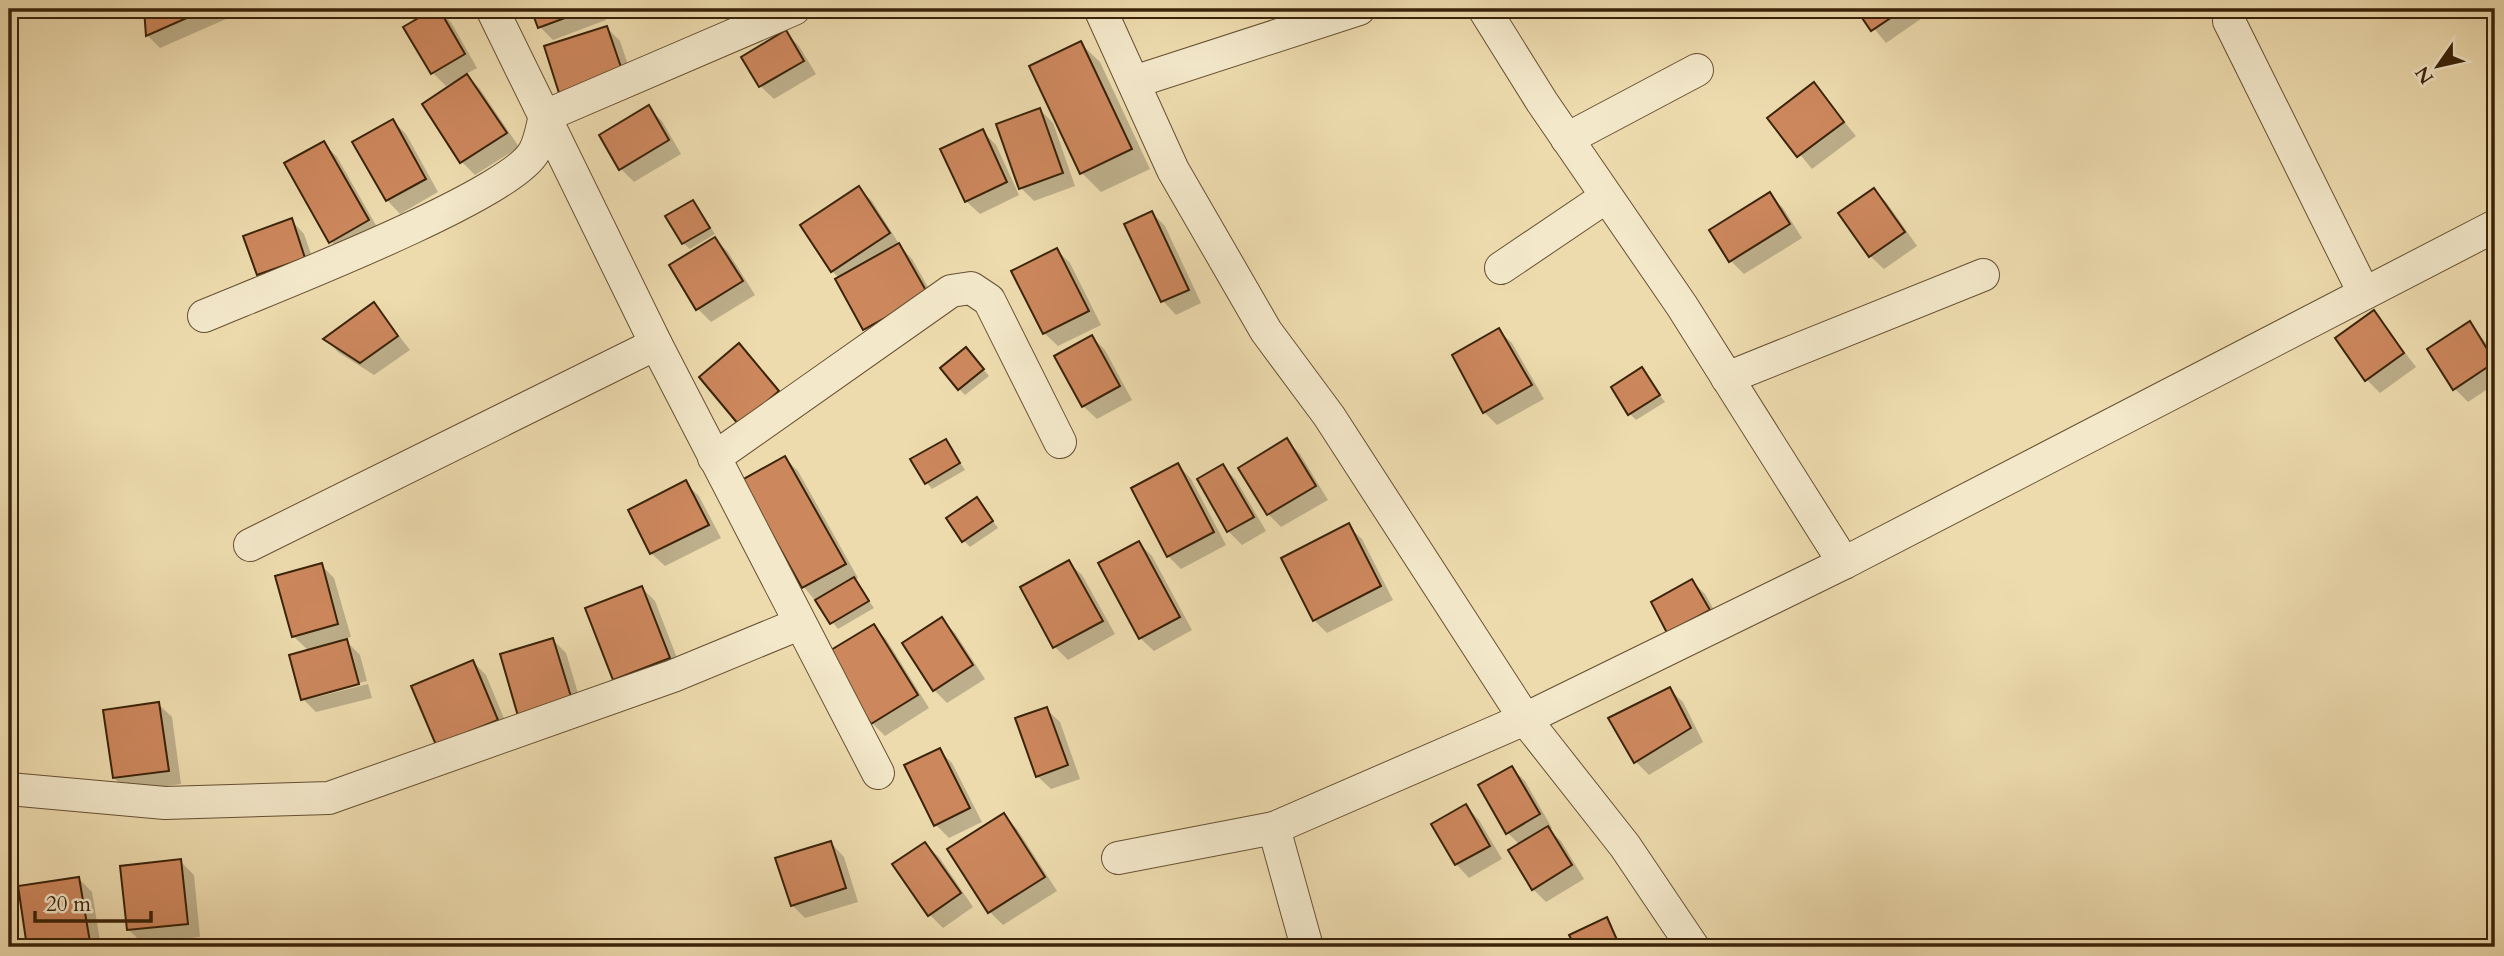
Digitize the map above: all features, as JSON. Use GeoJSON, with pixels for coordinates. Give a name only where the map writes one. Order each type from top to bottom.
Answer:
{"type":"FeatureCollection","features":[{"type":"Feature","properties":{"kind":"street"},"geometry":{"type":"LineString","coordinates":[[492,9],[656,344],[878,773]]}},
{"type":"Feature","properties":{"kind":"street"},"geometry":{"type":"LineString","coordinates":[[545,116],[794,9]]}},
{"type":"Feature","properties":{"kind":"street"},"geometry":{"type":"LineString","coordinates":[[1100,9],[1173,170],[1266,331],[1329,416],[1525,719],[1625,846],[1693,947]]}},
{"type":"Feature","properties":{"kind":"street"},"geometry":{"type":"LineString","coordinates":[[1134,82],[1359,9]]}},
{"type":"Feature","properties":{"kind":"street"},"geometry":{"type":"LineString","coordinates":[[1484,9],[1567,139],[1727,378],[1844,563]]}},
{"type":"Feature","properties":{"kind":"street"},"geometry":{"type":"LineString","coordinates":[[2229,21],[2364,293]]}},
{"type":"Feature","properties":{"kind":"street"},"geometry":{"type":"LineString","coordinates":[[1567,139],[1697,70]]}},
{"type":"Feature","properties":{"kind":"street"},"geometry":{"type":"LineString","coordinates":[[204,316],[409,229],[503,180],[534,153],[545,116]]}},
{"type":"Feature","properties":{"kind":"street"},"geometry":{"type":"LineString","coordinates":[[1500,268],[1606,197]]}},
{"type":"Feature","properties":{"kind":"street"},"geometry":{"type":"LineString","coordinates":[[1118,858],[1274,828],[1525,719],[1844,563],[2495,226]]}},
{"type":"Feature","properties":{"kind":"street"},"geometry":{"type":"LineString","coordinates":[[1727,378],[1983,275]]}},
{"type":"Feature","properties":{"kind":"street"},"geometry":{"type":"LineString","coordinates":[[714,458],[951,291],[971,288],[989,300],[1060,442]]}},
{"type":"Feature","properties":{"kind":"street"},"geometry":{"type":"LineString","coordinates":[[250,545],[656,344]]}},
{"type":"Feature","properties":{"kind":"street"},"geometry":{"type":"LineString","coordinates":[[9,789],[165,803],[329,798],[673,676],[799,624]]}},
{"type":"Feature","properties":{"kind":"street"},"geometry":{"type":"LineString","coordinates":[[1274,828],[1307,947]]}},
{"type":"Feature","properties":{"kind":"building"},"geometry":{"type":"Polygon","coordinates":[[[144,9],[207,9],[146,36],[144,9]]]}},
{"type":"Feature","properties":{"kind":"building"},"geometry":{"type":"Polygon","coordinates":[[[434,9],[439,9],[465,54],[431,74],[403,27],[434,9]]]}},
{"type":"Feature","properties":{"kind":"building"},"geometry":{"type":"Polygon","coordinates":[[[531,9],[589,9],[538,28],[531,9]]]}},
{"type":"Feature","properties":{"kind":"building"},"geometry":{"type":"Polygon","coordinates":[[[715,9],[738,9],[719,17],[715,9]]]}},
{"type":"Feature","properties":{"kind":"building"},"geometry":{"type":"Polygon","coordinates":[[[1856,9],[1904,9],[1871,31],[1856,9]]]}},
{"type":"Feature","properties":{"kind":"building"},"geometry":{"type":"Polygon","coordinates":[[[607,26],[623,73],[559,93],[544,46],[607,26]]]}},
{"type":"Feature","properties":{"kind":"building"},"geometry":{"type":"Polygon","coordinates":[[[786,30],[804,61],[759,87],[741,57],[786,30]]]}},
{"type":"Feature","properties":{"kind":"building"},"geometry":{"type":"Polygon","coordinates":[[[1081,41],[1132,149],[1080,174],[1029,66],[1081,41]]]}},
{"type":"Feature","properties":{"kind":"building"},"geometry":{"type":"Polygon","coordinates":[[[467,74],[507,133],[460,163],[422,104],[467,74]]]}},
{"type":"Feature","properties":{"kind":"building"},"geometry":{"type":"Polygon","coordinates":[[[1814,82],[1844,122],[1797,157],[1767,118],[1814,82]]]}},
{"type":"Feature","properties":{"kind":"building"},"geometry":{"type":"Polygon","coordinates":[[[649,105],[669,140],[619,170],[599,135],[649,105]]]}},
{"type":"Feature","properties":{"kind":"building"},"geometry":{"type":"Polygon","coordinates":[[[1040,108],[1063,173],[1019,189],[996,124],[1040,108]]]}},
{"type":"Feature","properties":{"kind":"building"},"geometry":{"type":"Polygon","coordinates":[[[393,119],[426,179],[386,201],[352,142],[393,119]]]}},
{"type":"Feature","properties":{"kind":"building"},"geometry":{"type":"Polygon","coordinates":[[[983,129],[1007,182],[965,202],[940,149],[983,129]]]}},
{"type":"Feature","properties":{"kind":"building"},"geometry":{"type":"Polygon","coordinates":[[[324,141],[369,220],[329,243],[284,163],[324,141]]]}},
{"type":"Feature","properties":{"kind":"building"},"geometry":{"type":"Polygon","coordinates":[[[859,186],[890,233],[831,272],[800,225],[859,186]]]}},
{"type":"Feature","properties":{"kind":"building"},"geometry":{"type":"Polygon","coordinates":[[[1874,188],[1905,232],[1869,257],[1838,213],[1874,188]]]}},
{"type":"Feature","properties":{"kind":"building"},"geometry":{"type":"Polygon","coordinates":[[[1770,192],[1790,224],[1729,262],[1709,230],[1770,192]]]}},
{"type":"Feature","properties":{"kind":"building"},"geometry":{"type":"Polygon","coordinates":[[[693,200],[710,228],[682,244],[665,216],[693,200]]]}},
{"type":"Feature","properties":{"kind":"building"},"geometry":{"type":"Polygon","coordinates":[[[1152,211],[1189,290],[1161,302],[1124,224],[1152,211]]]}},
{"type":"Feature","properties":{"kind":"building"},"geometry":{"type":"Polygon","coordinates":[[[292,218],[305,258],[257,275],[243,236],[292,218]]]}},
{"type":"Feature","properties":{"kind":"building"},"geometry":{"type":"Polygon","coordinates":[[[715,237],[743,281],[696,310],[669,265],[715,237]]]}},
{"type":"Feature","properties":{"kind":"building"},"geometry":{"type":"Polygon","coordinates":[[[899,243],[928,294],[863,330],[835,279],[899,243]]]}},
{"type":"Feature","properties":{"kind":"building"},"geometry":{"type":"Polygon","coordinates":[[[1057,248],[1089,311],[1043,334],[1011,271],[1057,248]]]}},
{"type":"Feature","properties":{"kind":"building"},"geometry":{"type":"Polygon","coordinates":[[[374,302],[398,336],[360,363],[323,339],[374,302]]]}},
{"type":"Feature","properties":{"kind":"building"},"geometry":{"type":"Polygon","coordinates":[[[2374,310],[2404,353],[2365,381],[2335,338],[2374,310]]]}},
{"type":"Feature","properties":{"kind":"building"},"geometry":{"type":"Polygon","coordinates":[[[2470,321],[2495,362],[2453,390],[2427,349],[2470,321]]]}},
{"type":"Feature","properties":{"kind":"building"},"geometry":{"type":"Polygon","coordinates":[[[1499,328],[1532,385],[1483,413],[1452,355],[1499,328]]]}},
{"type":"Feature","properties":{"kind":"building"},"geometry":{"type":"Polygon","coordinates":[[[1092,335],[1120,386],[1082,407],[1054,356],[1092,335]]]}},
{"type":"Feature","properties":{"kind":"building"},"geometry":{"type":"Polygon","coordinates":[[[739,343],[779,391],[739,425],[699,377],[739,343]]]}},
{"type":"Feature","properties":{"kind":"building"},"geometry":{"type":"Polygon","coordinates":[[[966,347],[984,369],[958,390],[940,368],[966,347]]]}},
{"type":"Feature","properties":{"kind":"building"},"geometry":{"type":"Polygon","coordinates":[[[1642,367],[1660,395],[1628,415],[1611,387],[1642,367]]]}},
{"type":"Feature","properties":{"kind":"building"},"geometry":{"type":"Polygon","coordinates":[[[1287,438],[1316,486],[1267,515],[1238,468],[1287,438]]]}},
{"type":"Feature","properties":{"kind":"building"},"geometry":{"type":"Polygon","coordinates":[[[946,439],[960,463],[925,484],[910,459],[946,439]]]}},
{"type":"Feature","properties":{"kind":"building"},"geometry":{"type":"Polygon","coordinates":[[[785,456],[846,564],[802,588],[742,480],[785,456]]]}},
{"type":"Feature","properties":{"kind":"building"},"geometry":{"type":"Polygon","coordinates":[[[1178,463],[1214,532],[1167,557],[1131,488],[1178,463]]]}},
{"type":"Feature","properties":{"kind":"building"},"geometry":{"type":"Polygon","coordinates":[[[1223,464],[1254,517],[1227,532],[1197,479],[1223,464]]]}},
{"type":"Feature","properties":{"kind":"building"},"geometry":{"type":"Polygon","coordinates":[[[686,480],[709,525],[650,554],[628,510],[686,480]]]}},
{"type":"Feature","properties":{"kind":"building"},"geometry":{"type":"Polygon","coordinates":[[[977,497],[993,521],[962,542],[946,518],[977,497]]]}},
{"type":"Feature","properties":{"kind":"building"},"geometry":{"type":"Polygon","coordinates":[[[1349,523],[1381,586],[1313,621],[1281,558],[1349,523]]]}},
{"type":"Feature","properties":{"kind":"building"},"geometry":{"type":"Polygon","coordinates":[[[1139,541],[1180,617],[1139,639],[1098,563],[1139,541]]]}},
{"type":"Feature","properties":{"kind":"building"},"geometry":{"type":"Polygon","coordinates":[[[1069,560],[1103,621],[1053,648],[1020,587],[1069,560]]]}},
{"type":"Feature","properties":{"kind":"building"},"geometry":{"type":"Polygon","coordinates":[[[322,563],[338,624],[292,637],[275,576],[322,563]]]}},
{"type":"Feature","properties":{"kind":"building"},"geometry":{"type":"Polygon","coordinates":[[[854,577],[869,601],[830,624],[815,600],[854,577]]]}},
{"type":"Feature","properties":{"kind":"building"},"geometry":{"type":"Polygon","coordinates":[[[1692,579],[1710,610],[1667,633],[1651,602],[1692,579]]]}},
{"type":"Feature","properties":{"kind":"building"},"geometry":{"type":"Polygon","coordinates":[[[642,586],[670,658],[613,680],[585,608],[642,586]]]}},
{"type":"Feature","properties":{"kind":"building"},"geometry":{"type":"Polygon","coordinates":[[[942,617],[973,665],[933,691],[902,643],[942,617]]]}},
{"type":"Feature","properties":{"kind":"building"},"geometry":{"type":"Polygon","coordinates":[[[874,624],[918,695],[871,724],[826,653],[874,624]]]}},
{"type":"Feature","properties":{"kind":"building"},"geometry":{"type":"Polygon","coordinates":[[[553,638],[572,700],[518,716],[500,654],[553,638]]]}},
{"type":"Feature","properties":{"kind":"building"},"geometry":{"type":"Polygon","coordinates":[[[347,639],[359,684],[301,700],[289,655],[347,639]]]}},
{"type":"Feature","properties":{"kind":"building"},"geometry":{"type":"Polygon","coordinates":[[[473,660],[498,720],[436,745],[411,686],[473,660]]]}},
{"type":"Feature","properties":{"kind":"building"},"geometry":{"type":"Polygon","coordinates":[[[1670,687],[1691,728],[1634,763],[1608,718],[1670,687]]]}},
{"type":"Feature","properties":{"kind":"building"},"geometry":{"type":"Polygon","coordinates":[[[159,702],[169,771],[113,778],[103,710],[159,702]]]}},
{"type":"Feature","properties":{"kind":"building"},"geometry":{"type":"Polygon","coordinates":[[[1047,707],[1068,765],[1036,777],[1015,718],[1047,707]]]}},
{"type":"Feature","properties":{"kind":"building"},"geometry":{"type":"Polygon","coordinates":[[[940,748],[970,808],[934,826],[904,765],[940,748]]]}},
{"type":"Feature","properties":{"kind":"building"},"geometry":{"type":"Polygon","coordinates":[[[1512,766],[1540,814],[1506,834],[1478,785],[1512,766]]]}},
{"type":"Feature","properties":{"kind":"building"},"geometry":{"type":"Polygon","coordinates":[[[1466,804],[1490,846],[1455,865],[1431,824],[1466,804]]]}},
{"type":"Feature","properties":{"kind":"building"},"geometry":{"type":"Polygon","coordinates":[[[1004,813],[1045,877],[988,913],[947,849],[1004,813]]]}},
{"type":"Feature","properties":{"kind":"building"},"geometry":{"type":"Polygon","coordinates":[[[1548,826],[1572,865],[1532,890],[1508,850],[1548,826]]]}},
{"type":"Feature","properties":{"kind":"building"},"geometry":{"type":"Polygon","coordinates":[[[831,841],[846,888],[791,906],[775,858],[831,841]]]}},
{"type":"Feature","properties":{"kind":"building"},"geometry":{"type":"Polygon","coordinates":[[[925,842],[961,893],[928,916],[892,864],[925,842]]]}},
{"type":"Feature","properties":{"kind":"building"},"geometry":{"type":"Polygon","coordinates":[[[181,859],[188,924],[127,930],[120,866],[181,859]]]}},
{"type":"Feature","properties":{"kind":"building"},"geometry":{"type":"Polygon","coordinates":[[[79,877],[90,942],[27,947],[18,886],[79,877]]]}},
{"type":"Feature","properties":{"kind":"building"},"geometry":{"type":"Polygon","coordinates":[[[1607,917],[1620,947],[1575,947],[1569,935],[1607,917]]]}}]}
